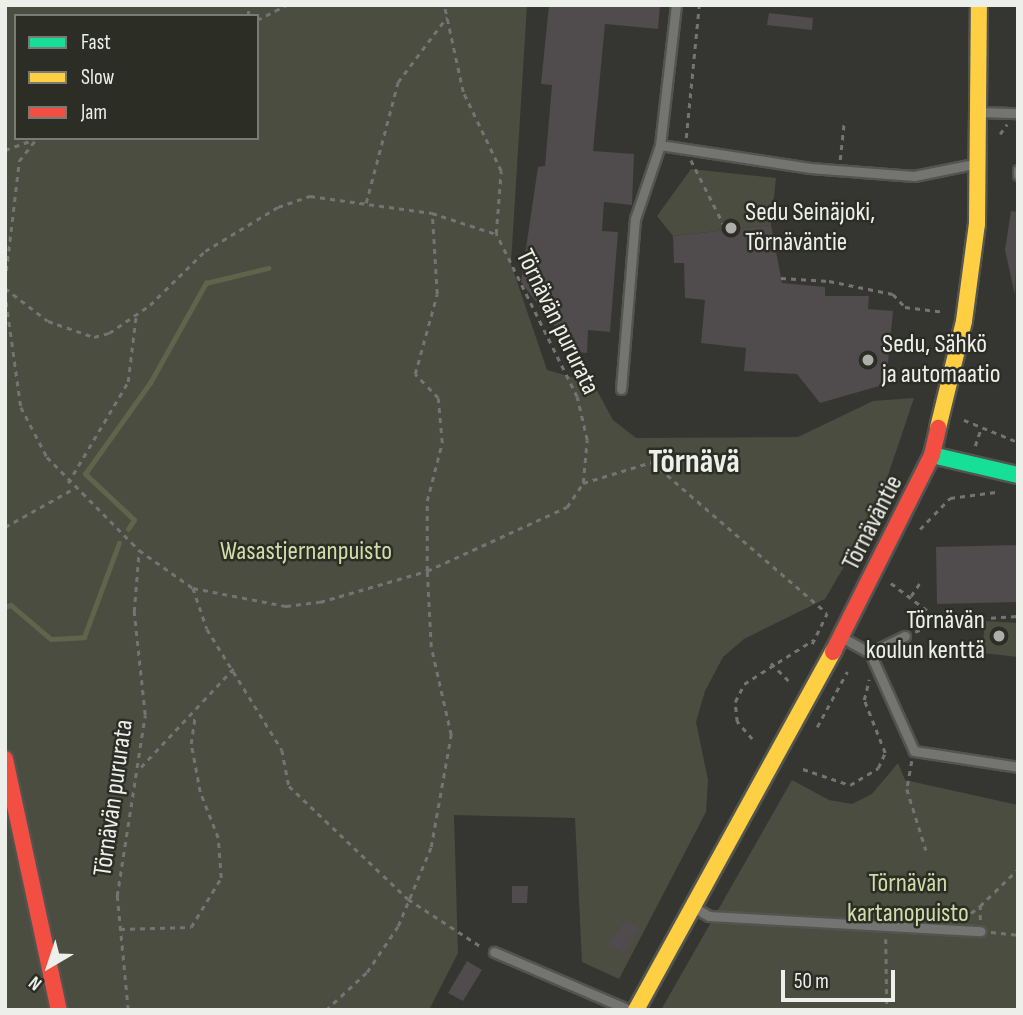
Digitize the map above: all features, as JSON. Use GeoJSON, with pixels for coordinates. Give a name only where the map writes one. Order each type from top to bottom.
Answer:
{"type":"FeatureCollection","features":[{"type":"Feature","properties":{"kind":"main road","name":"Törnäväntie"},"geometry":{"type":"LineString","coordinates":[[636,1010],[841,637],[932,455],[944,414],[970,287],[981,164],[979,5]]}},
{"type":"Feature","properties":{"kind":"main road"},"geometry":{"type":"LineString","coordinates":[[932,455],[1018,475]]}},
{"type":"Feature","properties":{"kind":"main road"},"geometry":{"type":"LineString","coordinates":[[5,759],[59,1010]]}},
{"type":"Feature","properties":{"kind":"lane"},"geometry":{"type":"LineString","coordinates":[[621,389],[635,219],[660,145],[676,5]]}},
{"type":"Feature","properties":{"kind":"lane"},"geometry":{"type":"LineString","coordinates":[[980,112],[1018,113]]}},
{"type":"Feature","properties":{"kind":"lane"},"geometry":{"type":"LineString","coordinates":[[660,145],[839,171],[914,176],[981,164]]}},
{"type":"Feature","properties":{"kind":"lane"},"geometry":{"type":"LineString","coordinates":[[870,653],[905,636]]}},
{"type":"Feature","properties":{"kind":"lane"},"geometry":{"type":"LineString","coordinates":[[841,637],[870,653],[914,751],[1018,767]]}},
{"type":"Feature","properties":{"kind":"lane"},"geometry":{"type":"LineString","coordinates":[[693,907],[709,916],[981,931]]}},
{"type":"Feature","properties":{"kind":"lane"},"geometry":{"type":"LineString","coordinates":[[494,952],[629,1010]]}},
{"type":"Feature","properties":{"kind":"path"},"geometry":{"type":"LineString","coordinates":[[259,19],[286,5]]}},
{"type":"Feature","properties":{"kind":"path","name":"Törnävän pururata"},"geometry":{"type":"LineString","coordinates":[[444,5],[463,92],[501,172],[496,234],[577,397],[587,440],[583,483]]}},
{"type":"Feature","properties":{"kind":"path"},"geometry":{"type":"LineString","coordinates":[[699,5],[685,149],[723,225]]}},
{"type":"Feature","properties":{"kind":"path"},"geometry":{"type":"LineString","coordinates":[[366,203],[398,82],[447,18]]}},
{"type":"Feature","properties":{"kind":"path"},"geometry":{"type":"LineString","coordinates":[[839,171],[844,124]]}},
{"type":"Feature","properties":{"kind":"path"},"geometry":{"type":"LineString","coordinates":[[5,150],[32,140]]}},
{"type":"Feature","properties":{"kind":"path"},"geometry":{"type":"LineString","coordinates":[[5,281],[19,161],[34,140]]}},
{"type":"Feature","properties":{"kind":"path"},"geometry":{"type":"LineString","coordinates":[[5,290],[48,321],[94,337],[136,315],[205,251],[278,207],[310,196],[432,213],[496,234]]}},
{"type":"Feature","properties":{"kind":"path"},"geometry":{"type":"LineString","coordinates":[[326,1010],[367,972],[408,899],[431,847],[451,735],[431,647],[427,571],[428,501],[442,443],[438,398],[415,374],[437,294],[432,213]]}},
{"type":"Feature","properties":{"kind":"path"},"geometry":{"type":"LineString","coordinates":[[781,278],[829,281],[893,294],[905,307],[950,312]]}},
{"type":"Feature","properties":{"kind":"path"},"geometry":{"type":"LineString","coordinates":[[5,290],[21,407],[68,483],[139,550],[193,588],[286,606],[427,571],[567,508],[583,483],[652,462],[827,613]]}},
{"type":"Feature","properties":{"kind":"path"},"geometry":{"type":"LineString","coordinates":[[946,325],[951,302]]}},
{"type":"Feature","properties":{"kind":"path"},"geometry":{"type":"LineString","coordinates":[[68,483],[128,382],[136,315]]}},
{"type":"Feature","properties":{"kind":"path"},"geometry":{"type":"LineString","coordinates":[[944,414],[1018,442]]}},
{"type":"Feature","properties":{"kind":"path"},"geometry":{"type":"LineString","coordinates":[[5,527],[73,489]]}},
{"type":"Feature","properties":{"kind":"path"},"geometry":{"type":"LineString","coordinates":[[914,540],[934,508],[950,498],[1004,493]]}},
{"type":"Feature","properties":{"kind":"path","name":"Törnävän pururata"},"geometry":{"type":"LineString","coordinates":[[128,1010],[117,896],[141,767],[145,716],[134,612],[139,550]]}},
{"type":"Feature","properties":{"kind":"path"},"geometry":{"type":"LineString","coordinates":[[887,591],[897,573]]}},
{"type":"Feature","properties":{"kind":"path"},"geometry":{"type":"LineString","coordinates":[[911,596],[921,581]]}},
{"type":"Feature","properties":{"kind":"path"},"geometry":{"type":"LineString","coordinates":[[891,583],[930,607],[942,621]]}},
{"type":"Feature","properties":{"kind":"path"},"geometry":{"type":"LineString","coordinates":[[193,588],[207,629],[234,668],[282,750],[289,786],[408,899],[494,952]]}},
{"type":"Feature","properties":{"kind":"path"},"geometry":{"type":"LineString","coordinates":[[905,636],[942,621],[1018,616]]}},
{"type":"Feature","properties":{"kind":"path"},"geometry":{"type":"LineString","coordinates":[[752,739],[737,722],[735,702],[744,684],[771,663],[813,640]]}},
{"type":"Feature","properties":{"kind":"path"},"geometry":{"type":"LineString","coordinates":[[811,733],[842,689],[859,647]]}},
{"type":"Feature","properties":{"kind":"path"},"geometry":{"type":"LineString","coordinates":[[771,663],[795,688]]}},
{"type":"Feature","properties":{"kind":"path"},"geometry":{"type":"LineString","coordinates":[[803,769],[850,785],[878,768],[883,738],[864,700],[874,665]]}},
{"type":"Feature","properties":{"kind":"path"},"geometry":{"type":"LineString","coordinates":[[141,767],[195,716],[234,668]]}},
{"type":"Feature","properties":{"kind":"path"},"geometry":{"type":"LineString","coordinates":[[120,929],[191,928],[221,878],[218,838],[200,792],[191,744],[195,716]]}},
{"type":"Feature","properties":{"kind":"path"},"geometry":{"type":"LineString","coordinates":[[914,751],[906,789],[926,850]]}},
{"type":"Feature","properties":{"kind":"path"},"geometry":{"type":"LineString","coordinates":[[951,928],[980,906],[1018,870]]}},
{"type":"Feature","properties":{"kind":"path"},"geometry":{"type":"LineString","coordinates":[[980,906],[981,931],[1018,935]]}},
{"type":"Feature","properties":{"kind":"path"},"geometry":{"type":"LineString","coordinates":[[886,925],[887,1010]]}},
{"type":"Feature","properties":{"kind":"green space","name":"Wasastjernanpuisto"},"geometry":{"type":"Polygon","coordinates":[[[5,5],[527,5],[511,264],[547,370],[593,383],[613,420],[636,438],[798,437],[873,401],[914,398],[875,514],[825,599],[744,639],[723,657],[705,691],[696,722],[708,780],[706,812],[619,979],[582,962],[575,818],[454,815],[458,953],[429,1010],[5,1010],[5,5]]]}},
{"type":"Feature","properties":{"kind":"green space"},"geometry":{"type":"Polygon","coordinates":[[[691,169],[776,178],[771,225],[673,236],[657,216],[691,169]]]}},
{"type":"Feature","properties":{"kind":"green space","name":"Törnävän koulun kenttä"},"geometry":{"type":"Polygon","coordinates":[[[985,621],[1018,623],[1018,657],[982,653],[985,621]]]}},
{"type":"Feature","properties":{"kind":"green space","name":"Törnävän kartanopuisto"},"geometry":{"type":"Polygon","coordinates":[[[898,763],[905,780],[1018,805],[1018,1010],[661,1010],[792,780],[829,800],[852,804],[872,794],[898,763]]]}},
{"type":"Feature","properties":{"kind":"building"},"geometry":{"type":"Polygon","coordinates":[[[549,5],[660,5],[658,29],[605,24],[593,151],[634,154],[632,205],[604,202],[602,231],[618,232],[610,332],[588,330],[587,353],[575,352],[521,282],[538,167],[545,166],[552,85],[541,84],[549,5]]]}},
{"type":"Feature","properties":{"kind":"building"},"geometry":{"type":"Polygon","coordinates":[[[769,13],[813,18],[812,30],[767,25],[769,13]]]}},
{"type":"Feature","properties":{"kind":"building"},"geometry":{"type":"Polygon","coordinates":[[[1011,211],[1018,212],[1015,295],[1005,250],[1011,211]]]}},
{"type":"Feature","properties":{"kind":"building"},"geometry":{"type":"Polygon","coordinates":[[[771,225],[782,283],[825,287],[825,296],[869,296],[868,309],[893,311],[886,384],[820,403],[797,374],[744,371],[746,348],[701,343],[705,300],[685,298],[684,263],[674,263],[673,236],[771,225]]]}},
{"type":"Feature","properties":{"kind":"building"},"geometry":{"type":"Polygon","coordinates":[[[1018,545],[1018,602],[937,604],[936,547],[1018,545]]]}},
{"type":"Feature","properties":{"kind":"building"},"geometry":{"type":"Polygon","coordinates":[[[512,886],[528,886],[527,903],[512,903],[512,886]]]}},
{"type":"Feature","properties":{"kind":"building"},"geometry":{"type":"Polygon","coordinates":[[[626,920],[639,928],[624,954],[607,945],[626,920]]]}},
{"type":"Feature","properties":{"kind":"building"},"geometry":{"type":"Polygon","coordinates":[[[467,961],[482,970],[463,1001],[448,993],[467,961]]]}},
{"type":"Feature","properties":{"kind":"waterway"},"geometry":{"type":"LineString","coordinates":[[128,529],[134,520],[85,474],[150,383],[206,283],[268,268]]}},
{"type":"Feature","properties":{"kind":"waterway"},"geometry":{"type":"LineString","coordinates":[[5,607],[11,605],[51,639],[84,637],[119,543]]}},
{"type":"Feature","properties":{"kind":"traffic: fast"},"geometry":{"type":"LineString","coordinates":[[932,455],[1018,475]]}},
{"type":"Feature","properties":{"kind":"traffic: slow"},"geometry":{"type":"LineString","coordinates":[[938,428],[964,321],[977,224],[979,5]]}},
{"type":"Feature","properties":{"kind":"traffic: slow"},"geometry":{"type":"LineString","coordinates":[[636,1010],[833,652]]}},
{"type":"Feature","properties":{"kind":"traffic: jam"},"geometry":{"type":"LineString","coordinates":[[833,652],[932,455],[938,428]]}},
{"type":"Feature","properties":{"kind":"traffic: jam"},"geometry":{"type":"LineString","coordinates":[[5,759],[59,1010]]}},
{"type":"Feature","properties":{"kind":"place","name":"Sedu Seinäjoki, Törnäväntie"},"geometry":{"type":"Point","coordinates":[731,228]}},
{"type":"Feature","properties":{"kind":"place","name":"Sedu, Sähkö ja automaatio"},"geometry":{"type":"Point","coordinates":[868,360]}},
{"type":"Feature","properties":{"kind":"place","name":"Törnävän koulun kenttä"},"geometry":{"type":"Point","coordinates":[999,636]}},
{"type":"Feature","properties":{"kind":"district","name":"Törnävä"},"geometry":{"type":"Point","coordinates":[694,463]}}]}
